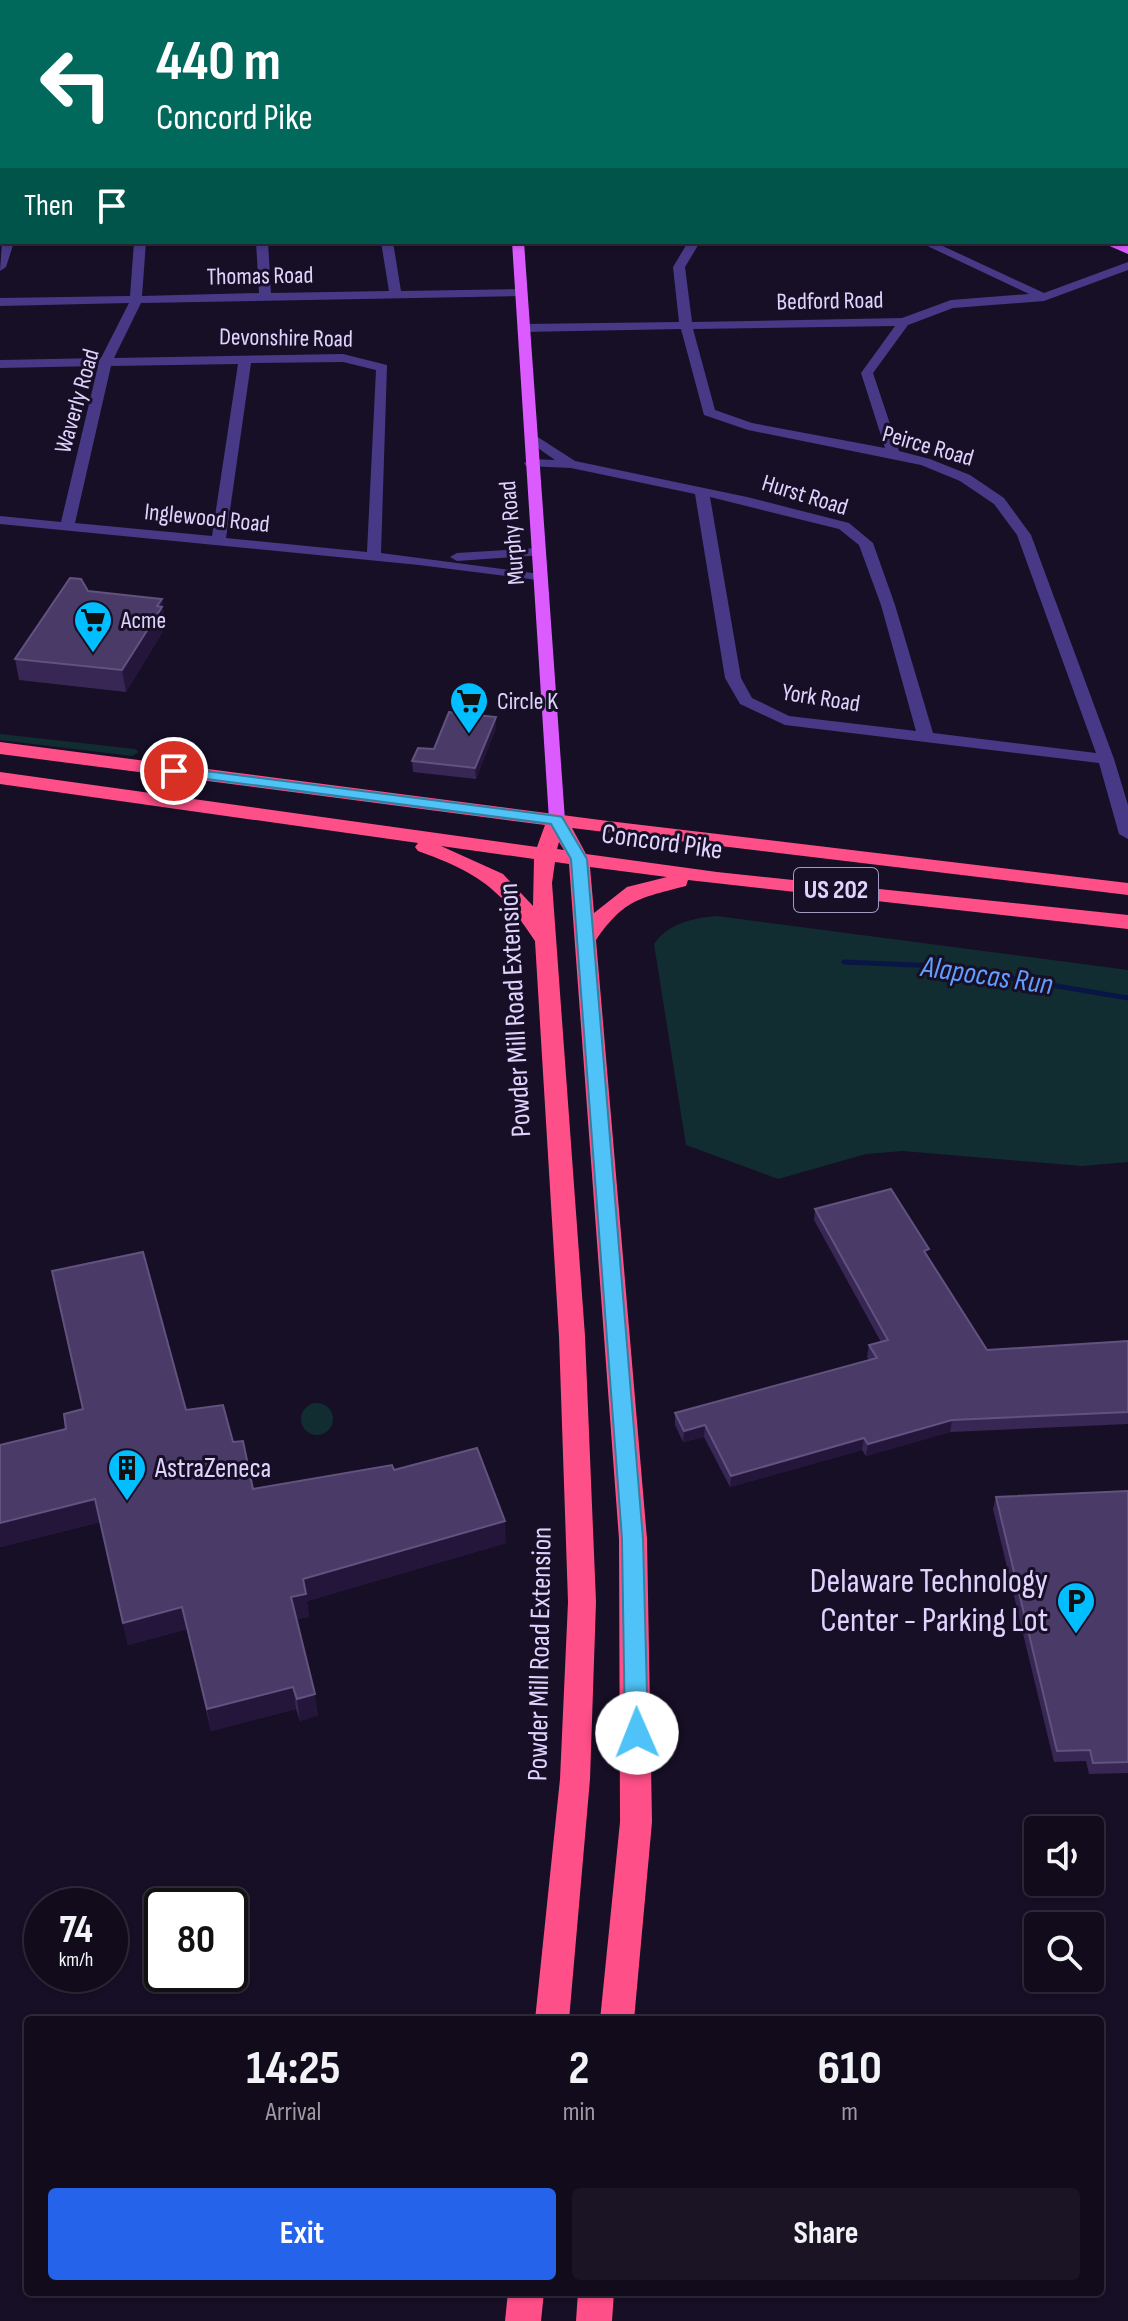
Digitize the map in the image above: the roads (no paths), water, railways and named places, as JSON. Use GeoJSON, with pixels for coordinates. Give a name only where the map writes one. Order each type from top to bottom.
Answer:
{"type":"FeatureCollection","features":[{"type":"Feature","properties":{"kind":"highway","name":"Concord Pike"},"geometry":{"type":"LineString","coordinates":[[0,748],[1128,889]]}},
{"type":"Feature","properties":{"kind":"highway"},"geometry":{"type":"LineString","coordinates":[[0,768],[136,782],[174,771]]}},
{"type":"Feature","properties":{"kind":"highway","name":"Concord Pike"},"geometry":{"type":"LineString","coordinates":[[0,778],[717,878],[1128,922]]}},
{"type":"Feature","properties":{"kind":"highway","name":"Powder Mill Road Extension"},"geometry":{"type":"LineString","coordinates":[[552,2016],[575,1779],[582,1602],[572,1336],[542,883],[545,854],[557,820]]}},
{"type":"Feature","properties":{"kind":"highway"},"geometry":{"type":"LineString","coordinates":[[557,820],[579,859],[633,1539],[636,1822],[617,2016]]}},
{"type":"Feature","properties":{"kind":"highway"},"geometry":{"type":"LineString","coordinates":[[377,831],[480,867],[500,880],[521,900],[544,939]]}},
{"type":"Feature","properties":{"kind":"highway"},"geometry":{"type":"LineString","coordinates":[[585,940],[601,916],[623,894],[648,886],[717,878]]}},
{"type":"Feature","properties":{"kind":"highway"},"geometry":{"type":"LineString","coordinates":[[523,2321],[526,2296]]}},
{"type":"Feature","properties":{"kind":"highway"},"geometry":{"type":"LineString","coordinates":[[594,2321],[596,2296]]}},
{"type":"Feature","properties":{"kind":"main road","name":"Murphy Road"},"geometry":{"type":"LineString","coordinates":[[518,244],[557,820]]}},
{"type":"Feature","properties":{"kind":"street"},"geometry":{"type":"LineString","coordinates":[[0,267],[7,244]]}},
{"type":"Feature","properties":{"kind":"street","name":"Waverly Road"},"geometry":{"type":"LineString","coordinates":[[67,527],[106,361],[136,301],[140,244]]}},
{"type":"Feature","properties":{"kind":"street"},"geometry":{"type":"LineString","coordinates":[[262,244],[265,298]]}},
{"type":"Feature","properties":{"kind":"street"},"geometry":{"type":"LineString","coordinates":[[387,244],[396,295]]}},
{"type":"Feature","properties":{"kind":"street","name":"Peirce Road"},"geometry":{"type":"LineString","coordinates":[[693,244],[679,267],[686,325],[709,412],[769,432],[894,456],[968,477],[994,493],[1012,512],[1024,535],[1106,759],[1128,834]]}},
{"type":"Feature","properties":{"kind":"street"},"geometry":{"type":"LineString","coordinates":[[929,244],[1044,297]]}},
{"type":"Feature","properties":{"kind":"street","name":"Bedford Road"},"geometry":{"type":"LineString","coordinates":[[523,328],[904,322],[951,304],[1044,297],[1128,266]]}},
{"type":"Feature","properties":{"kind":"street","name":"Thomas Road"},"geometry":{"type":"LineString","coordinates":[[0,302],[521,292]]}},
{"type":"Feature","properties":{"kind":"street"},"geometry":{"type":"LineString","coordinates":[[894,456],[867,373],[904,322]]}},
{"type":"Feature","properties":{"kind":"street"},"geometry":{"type":"LineString","coordinates":[[218,541],[245,358]]}},
{"type":"Feature","properties":{"kind":"street","name":"Devonshire Road"},"geometry":{"type":"LineString","coordinates":[[0,364],[343,358],[369,362],[382,368],[374,556]]}},
{"type":"Feature","properties":{"kind":"street"},"geometry":{"type":"LineString","coordinates":[[530,436],[571,464],[532,484]]}},
{"type":"Feature","properties":{"kind":"street","name":"Hurst Road"},"geometry":{"type":"LineString","coordinates":[[531,463],[571,464],[821,518],[844,526],[866,543],[888,605],[925,735]]}},
{"type":"Feature","properties":{"kind":"street","name":"York Road"},"geometry":{"type":"LineString","coordinates":[[702,493],[733,678],[746,701],[785,720],[1106,759]]}},
{"type":"Feature","properties":{"kind":"street","name":"Inglewood Road"},"geometry":{"type":"LineString","coordinates":[[0,520],[374,556],[540,578]]}},
{"type":"Feature","properties":{"kind":"street","name":"Inglewood Road"},"geometry":{"type":"LineString","coordinates":[[409,560],[538,552]]}},
{"type":"Feature","properties":{"kind":"waterway","name":"Alapocas Run"},"geometry":{"type":"LineString","coordinates":[[844,962],[938,966],[1128,998]]}},
{"type":"Feature","properties":{"kind":"place","name":"Acme"},"geometry":{"type":"Point","coordinates":[93,654]}},
{"type":"Feature","properties":{"kind":"place","name":"Circle K"},"geometry":{"type":"Point","coordinates":[469,735]}},
{"type":"Feature","properties":{"kind":"place","name":"AstraZeneca"},"geometry":{"type":"Point","coordinates":[127,1502]}},
{"type":"Feature","properties":{"kind":"place","name":"Delaware Technology Center - Parking Lot"},"geometry":{"type":"Point","coordinates":[1076,1635]}}]}
